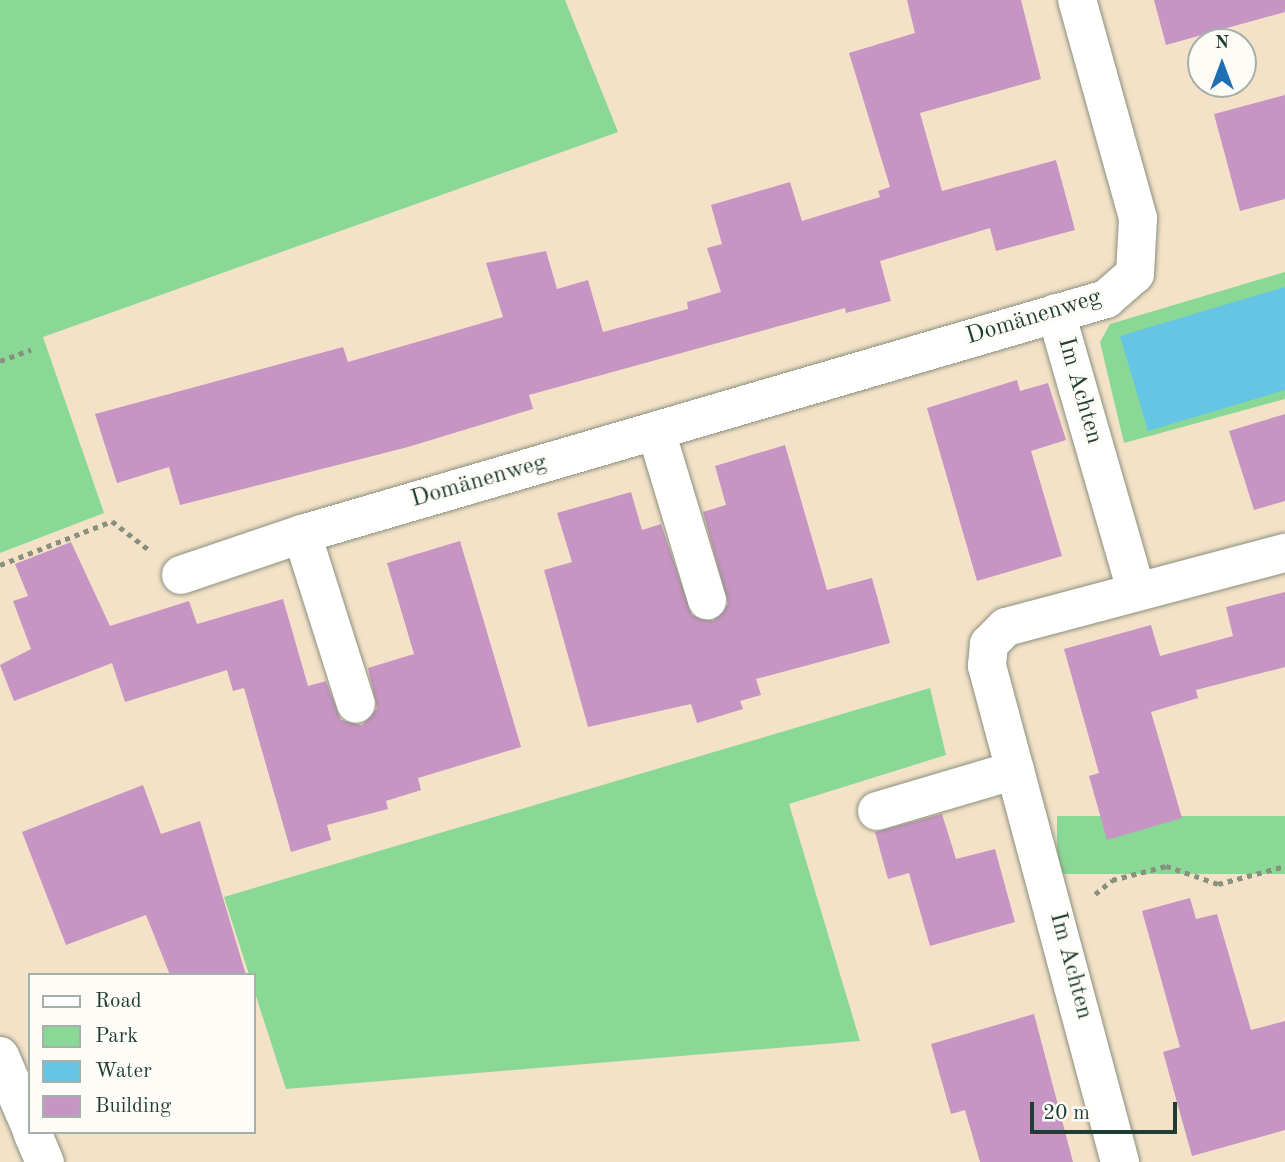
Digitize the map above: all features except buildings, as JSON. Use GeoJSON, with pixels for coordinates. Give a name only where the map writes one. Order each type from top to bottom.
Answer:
{"type":"FeatureCollection","features":[{"type":"Feature","properties":{"kind":"street","name":"Domänenweg"},"geometry":{"type":"LineString","coordinates":[[181,575],[302,534],[1106,299],[1135,274],[1140,246],[1077,0]]}},
{"type":"Feature","properties":{"kind":"street","name":"Im Achten"},"geometry":{"type":"LineString","coordinates":[[1056,313],[1136,591]]}},
{"type":"Feature","properties":{"kind":"street"},"geometry":{"type":"LineString","coordinates":[[656,431],[707,600]]}},
{"type":"Feature","properties":{"kind":"street"},"geometry":{"type":"LineString","coordinates":[[302,534],[356,704]]}},
{"type":"Feature","properties":{"kind":"street","name":"Im Achten"},"geometry":{"type":"LineString","coordinates":[[1120,1162],[1059,922],[986,666],[989,645],[1006,626],[1285,553]]}},
{"type":"Feature","properties":{"kind":"street"},"geometry":{"type":"LineString","coordinates":[[877,811],[1015,771]]}},
{"type":"Feature","properties":{"kind":"street"},"geometry":{"type":"LineString","coordinates":[[0,1056],[28,1121]]}},
{"type":"Feature","properties":{"kind":"street"},"geometry":{"type":"LineString","coordinates":[[33,1134],[45,1162]]}},
{"type":"Feature","properties":{"kind":"path"},"geometry":{"type":"LineString","coordinates":[[0,361],[31,350]]}},
{"type":"Feature","properties":{"kind":"path"},"geometry":{"type":"LineString","coordinates":[[0,565],[112,521],[181,575]]}},
{"type":"Feature","properties":{"kind":"path"},"geometry":{"type":"LineString","coordinates":[[1059,922],[1112,880],[1166,866],[1218,884],[1285,866]]}},
{"type":"Feature","properties":{"kind":"green space"},"geometry":{"type":"Polygon","coordinates":[[[0,0],[565,0],[618,132],[43,337],[104,513],[0,553],[0,0]]]}},
{"type":"Feature","properties":{"kind":"green space"},"geometry":{"type":"Polygon","coordinates":[[[1285,272],[1285,399],[1124,443],[1100,342],[1110,324],[1285,272]]]}},
{"type":"Feature","properties":{"kind":"green space"},"geometry":{"type":"Polygon","coordinates":[[[930,688],[946,755],[789,804],[860,1041],[286,1089],[256,996],[256,973],[249,973],[224,897],[930,688]]]}},
{"type":"Feature","properties":{"kind":"green space"},"geometry":{"type":"Polygon","coordinates":[[[1057,816],[1285,816],[1285,874],[1057,874],[1057,816]]]}},
{"type":"Feature","properties":{"kind":"water"},"geometry":{"type":"Polygon","coordinates":[[[1285,287],[1285,390],[1148,431],[1120,336],[1285,287]]]}}]}
